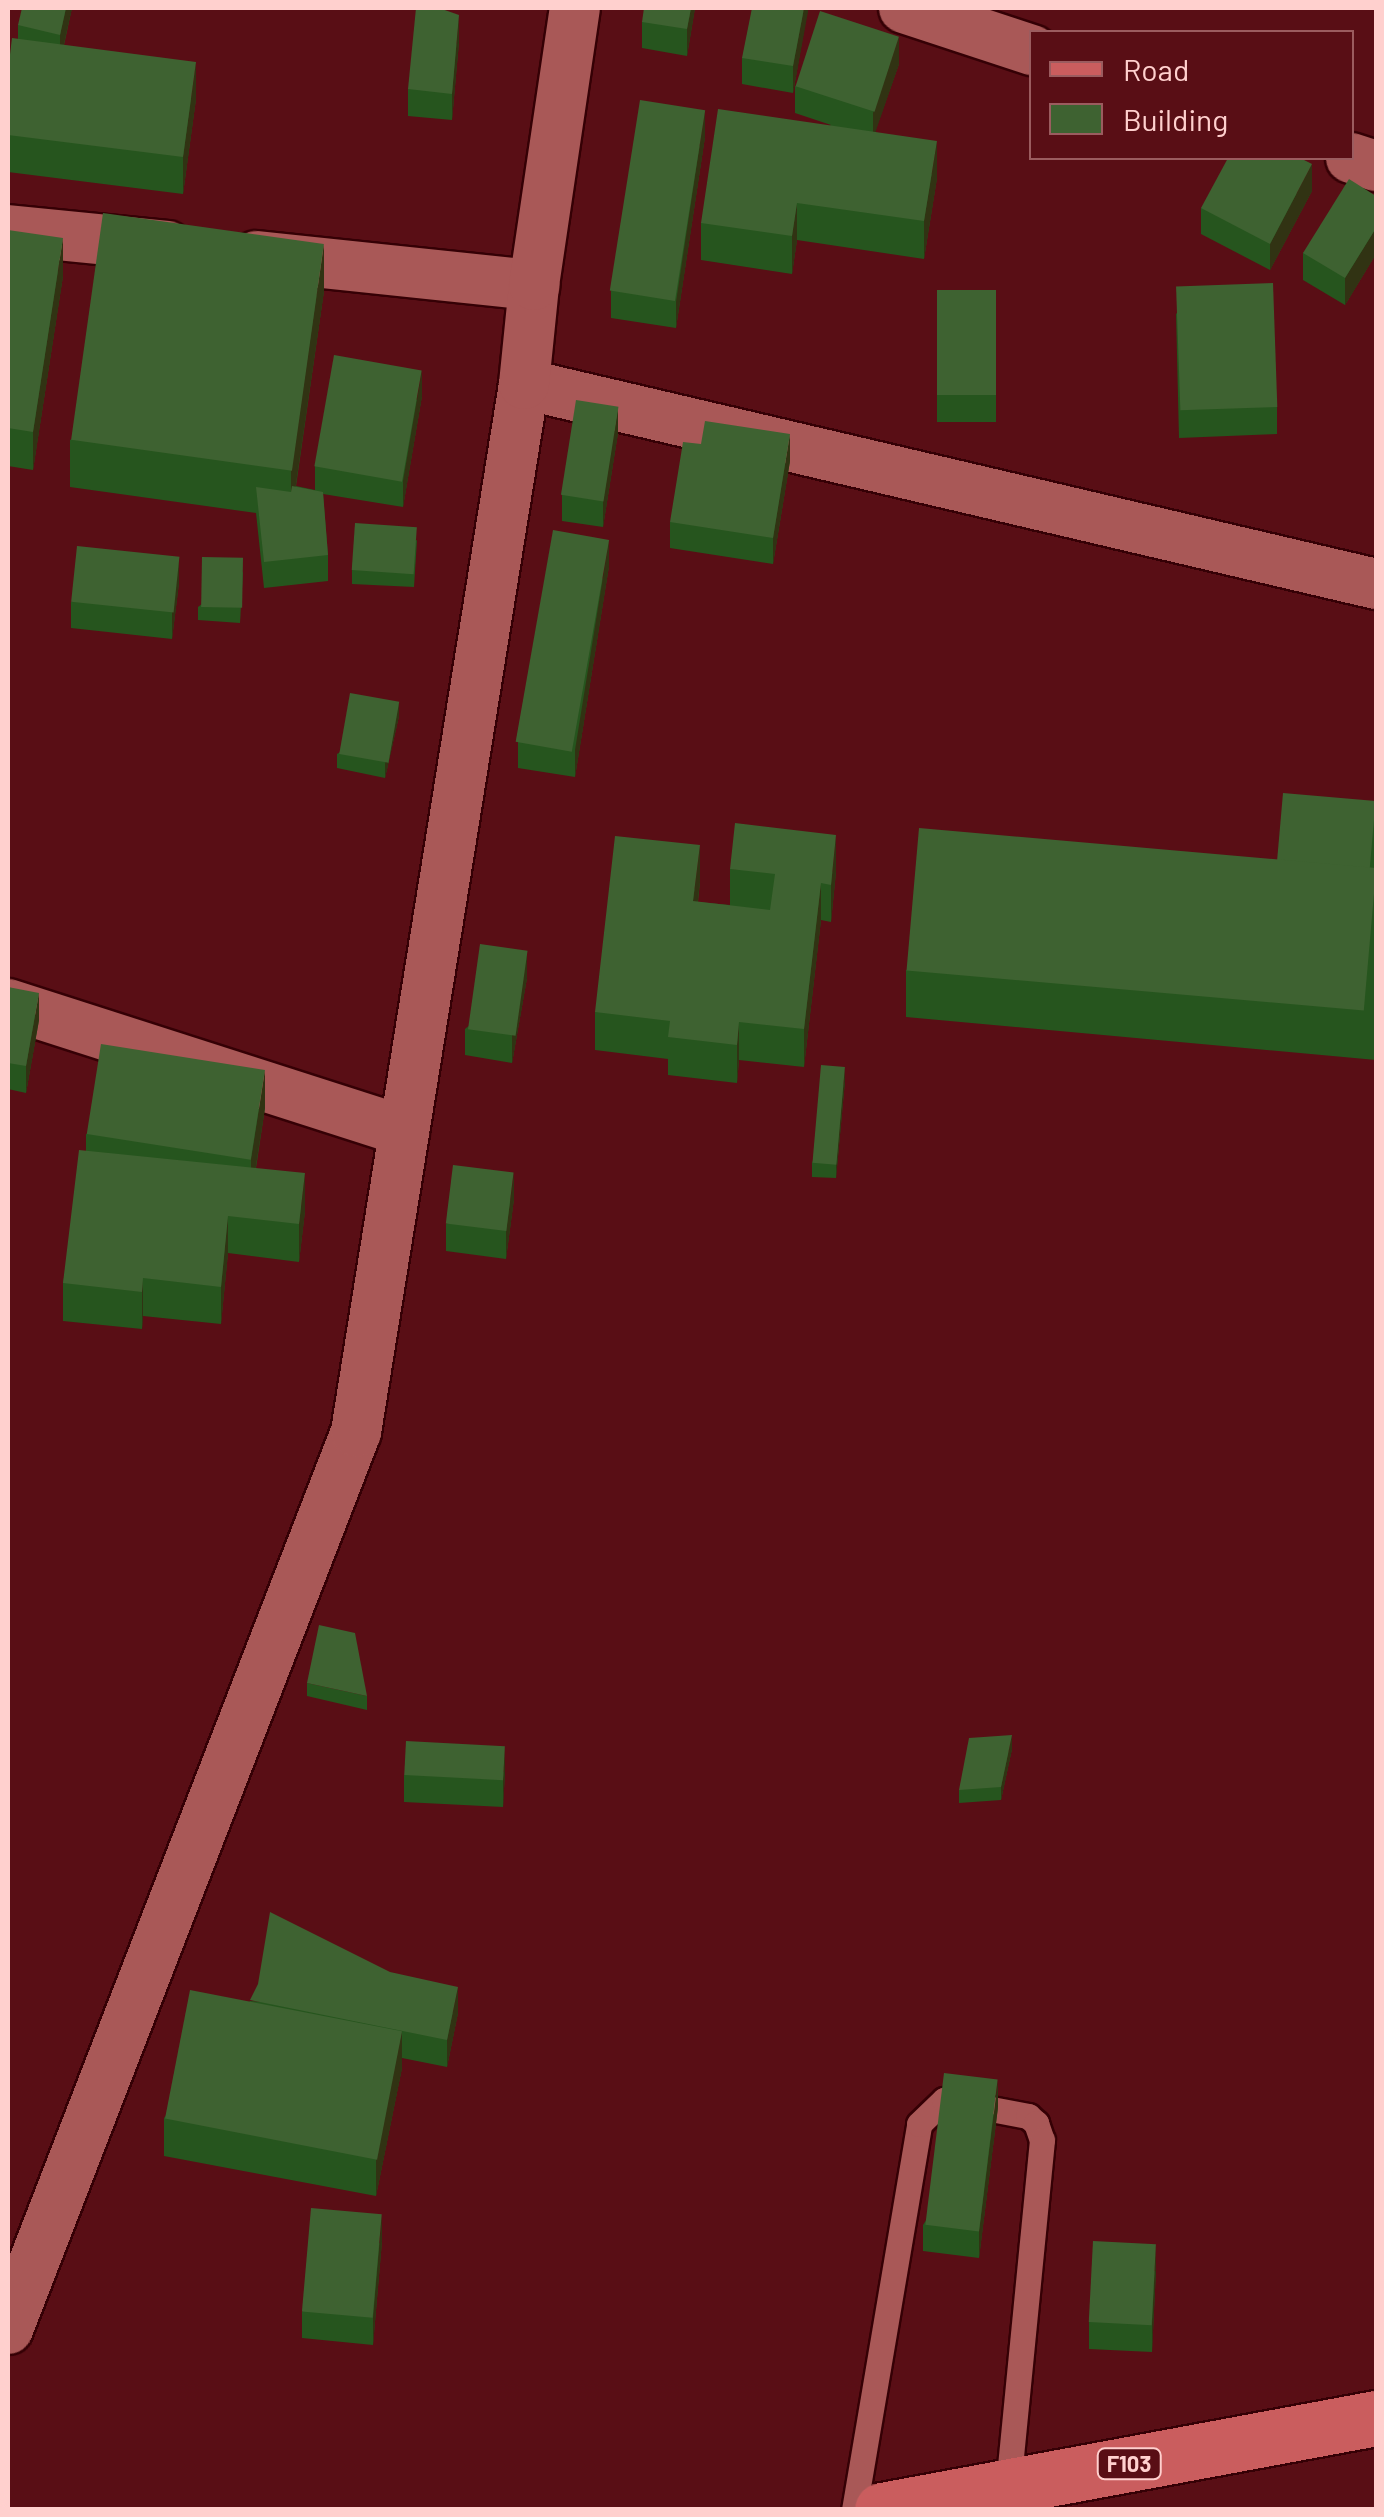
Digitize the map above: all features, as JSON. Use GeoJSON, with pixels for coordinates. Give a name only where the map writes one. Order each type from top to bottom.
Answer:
{"type":"FeatureCollection","features":[{"type":"Feature","properties":{"kind":"main road","name":"F103"},"geometry":{"type":"LineString","coordinates":[[882,2510],[1376,2418]]}},
{"type":"Feature","properties":{"kind":"street"},"geometry":{"type":"LineString","coordinates":[[8,2329],[356,1432],[524,384],[534,285],[575,8]]}},
{"type":"Feature","properties":{"kind":"street"},"geometry":{"type":"LineString","coordinates":[[904,8],[1029,49]]}},
{"type":"Feature","properties":{"kind":"street"},"geometry":{"type":"LineString","coordinates":[[8,230],[534,285]]}},
{"type":"Feature","properties":{"kind":"street"},"geometry":{"type":"LineString","coordinates":[[524,384],[1376,584]]}},
{"type":"Feature","properties":{"kind":"street"},"geometry":{"type":"LineString","coordinates":[[8,1004],[404,1131]]}},
{"type":"Feature","properties":{"kind":"lane"},"geometry":{"type":"LineString","coordinates":[[854,2510],[919,2124],[944,2100],[1028,2116],[1036,2123],[1042,2140],[1008,2486]]}},
{"type":"Feature","properties":{"kind":"building"},"geometry":{"type":"Polygon","coordinates":[[[22,8],[66,8],[60,35],[18,25],[22,8]]]}},
{"type":"Feature","properties":{"kind":"building"},"geometry":{"type":"Polygon","coordinates":[[[416,8],[439,8],[459,15],[452,94],[408,89],[416,8]]]}},
{"type":"Feature","properties":{"kind":"building"},"geometry":{"type":"Polygon","coordinates":[[[644,8],[691,8],[687,29],[642,22],[644,8]]]}},
{"type":"Feature","properties":{"kind":"building"},"geometry":{"type":"Polygon","coordinates":[[[752,8],[804,8],[793,66],[742,58],[752,8]]]}},
{"type":"Feature","properties":{"kind":"building"},"geometry":{"type":"Polygon","coordinates":[[[820,11],[899,37],[875,112],[796,86],[820,11]]]}},
{"type":"Feature","properties":{"kind":"building"},"geometry":{"type":"Polygon","coordinates":[[[12,38],[196,62],[183,157],[8,135],[12,38]]]}},
{"type":"Feature","properties":{"kind":"building"},"geometry":{"type":"Polygon","coordinates":[[[640,100],[705,110],[675,301],[610,291],[640,100]]]}},
{"type":"Feature","properties":{"kind":"building"},"geometry":{"type":"Polygon","coordinates":[[[718,109],[937,141],[924,221],[797,203],[792,236],[701,223],[718,109]]]}},
{"type":"Feature","properties":{"kind":"building"},"geometry":{"type":"Polygon","coordinates":[[[1227,160],[1304,160],[1312,164],[1270,244],[1201,208],[1227,160]]]}},
{"type":"Feature","properties":{"kind":"building"},"geometry":{"type":"Polygon","coordinates":[[[1349,179],[1376,196],[1376,228],[1345,278],[1303,253],[1349,179]]]}},
{"type":"Feature","properties":{"kind":"building"},"geometry":{"type":"Polygon","coordinates":[[[103,213],[324,244],[292,471],[71,440],[103,213]]]}},
{"type":"Feature","properties":{"kind":"building"},"geometry":{"type":"Polygon","coordinates":[[[8,230],[63,238],[33,432],[8,428],[8,230]]]}},
{"type":"Feature","properties":{"kind":"building"},"geometry":{"type":"Polygon","coordinates":[[[1273,283],[1277,407],[1180,410],[1176,286],[1273,283]]]}},
{"type":"Feature","properties":{"kind":"building"},"geometry":{"type":"Polygon","coordinates":[[[937,290],[996,290],[996,395],[937,395],[937,290]]]}},
{"type":"Feature","properties":{"kind":"building"},"geometry":{"type":"Polygon","coordinates":[[[334,355],[422,370],[402,482],[314,466],[334,355]]]}},
{"type":"Feature","properties":{"kind":"building"},"geometry":{"type":"Polygon","coordinates":[[[576,400],[618,407],[603,502],[561,495],[576,400]]]}},
{"type":"Feature","properties":{"kind":"building"},"geometry":{"type":"Polygon","coordinates":[[[705,421],[790,434],[773,538],[670,522],[683,442],[701,444],[705,421]]]}},
{"type":"Feature","properties":{"kind":"building"},"geometry":{"type":"Polygon","coordinates":[[[292,486],[323,492],[328,555],[264,562],[256,487],[291,492],[292,486]]]}},
{"type":"Feature","properties":{"kind":"building"},"geometry":{"type":"Polygon","coordinates":[[[355,523],[417,527],[414,574],[352,570],[355,523]]]}},
{"type":"Feature","properties":{"kind":"building"},"geometry":{"type":"Polygon","coordinates":[[[553,530],[609,540],[572,752],[516,742],[553,530]]]}},
{"type":"Feature","properties":{"kind":"building"},"geometry":{"type":"Polygon","coordinates":[[[77,546],[179,557],[174,612],[71,602],[77,546]]]}},
{"type":"Feature","properties":{"kind":"building"},"geometry":{"type":"Polygon","coordinates":[[[202,557],[243,558],[242,608],[201,607],[202,557]]]}},
{"type":"Feature","properties":{"kind":"building"},"geometry":{"type":"Polygon","coordinates":[[[350,693],[399,702],[388,763],[339,754],[350,693]]]}},
{"type":"Feature","properties":{"kind":"building"},"geometry":{"type":"Polygon","coordinates":[[[1283,793],[1376,801],[1370,869],[1277,861],[1283,793]]]}},
{"type":"Feature","properties":{"kind":"building"},"geometry":{"type":"Polygon","coordinates":[[[735,823],[836,835],[831,885],[821,883],[804,1029],[739,1022],[737,1045],[668,1037],[670,1021],[595,1012],[615,836],[700,845],[693,901],[770,910],[775,874],[730,869],[735,823]]]}},
{"type":"Feature","properties":{"kind":"building"},"geometry":{"type":"Polygon","coordinates":[[[919,828],[1376,868],[1364,1010],[907,970],[919,828]]]}},
{"type":"Feature","properties":{"kind":"building"},"geometry":{"type":"Polygon","coordinates":[[[480,944],[528,951],[516,1036],[468,1029],[480,944]]]}},
{"type":"Feature","properties":{"kind":"building"},"geometry":{"type":"Polygon","coordinates":[[[8,987],[39,993],[26,1066],[8,1063],[8,987]]]}},
{"type":"Feature","properties":{"kind":"building"},"geometry":{"type":"Polygon","coordinates":[[[101,1044],[265,1070],[251,1160],[87,1134],[101,1044]]]}},
{"type":"Feature","properties":{"kind":"building"},"geometry":{"type":"Polygon","coordinates":[[[821,1065],[845,1067],[836,1165],[812,1163],[821,1065]]]}},
{"type":"Feature","properties":{"kind":"building"},"geometry":{"type":"Polygon","coordinates":[[[79,1150],[305,1173],[299,1224],[228,1216],[221,1287],[143,1278],[142,1292],[63,1283],[79,1150]]]}},
{"type":"Feature","properties":{"kind":"building"},"geometry":{"type":"Polygon","coordinates":[[[453,1165],[514,1172],[506,1231],[446,1224],[453,1165]]]}},
{"type":"Feature","properties":{"kind":"building"},"geometry":{"type":"Polygon","coordinates":[[[319,1625],[355,1633],[367,1696],[307,1683],[319,1625]]]}},
{"type":"Feature","properties":{"kind":"building"},"geometry":{"type":"Polygon","coordinates":[[[1012,1735],[1001,1787],[959,1790],[969,1738],[1012,1735]]]}},
{"type":"Feature","properties":{"kind":"building"},"geometry":{"type":"Polygon","coordinates":[[[406,1741],[505,1746],[503,1780],[404,1775],[406,1741]]]}},
{"type":"Feature","properties":{"kind":"building"},"geometry":{"type":"Polygon","coordinates":[[[270,1912],[390,1972],[458,1987],[447,2040],[250,2000],[258,1984],[270,1912]]]}},
{"type":"Feature","properties":{"kind":"building"},"geometry":{"type":"Polygon","coordinates":[[[190,1990],[402,2031],[377,2160],[165,2119],[190,1990]]]}},
{"type":"Feature","properties":{"kind":"building"},"geometry":{"type":"Polygon","coordinates":[[[944,2073],[998,2080],[979,2231],[925,2225],[944,2073]]]}},
{"type":"Feature","properties":{"kind":"building"},"geometry":{"type":"Polygon","coordinates":[[[311,2208],[382,2214],[373,2318],[302,2312],[311,2208]]]}},
{"type":"Feature","properties":{"kind":"building"},"geometry":{"type":"Polygon","coordinates":[[[1093,2241],[1156,2244],[1152,2325],[1089,2322],[1093,2241]]]}}]}
